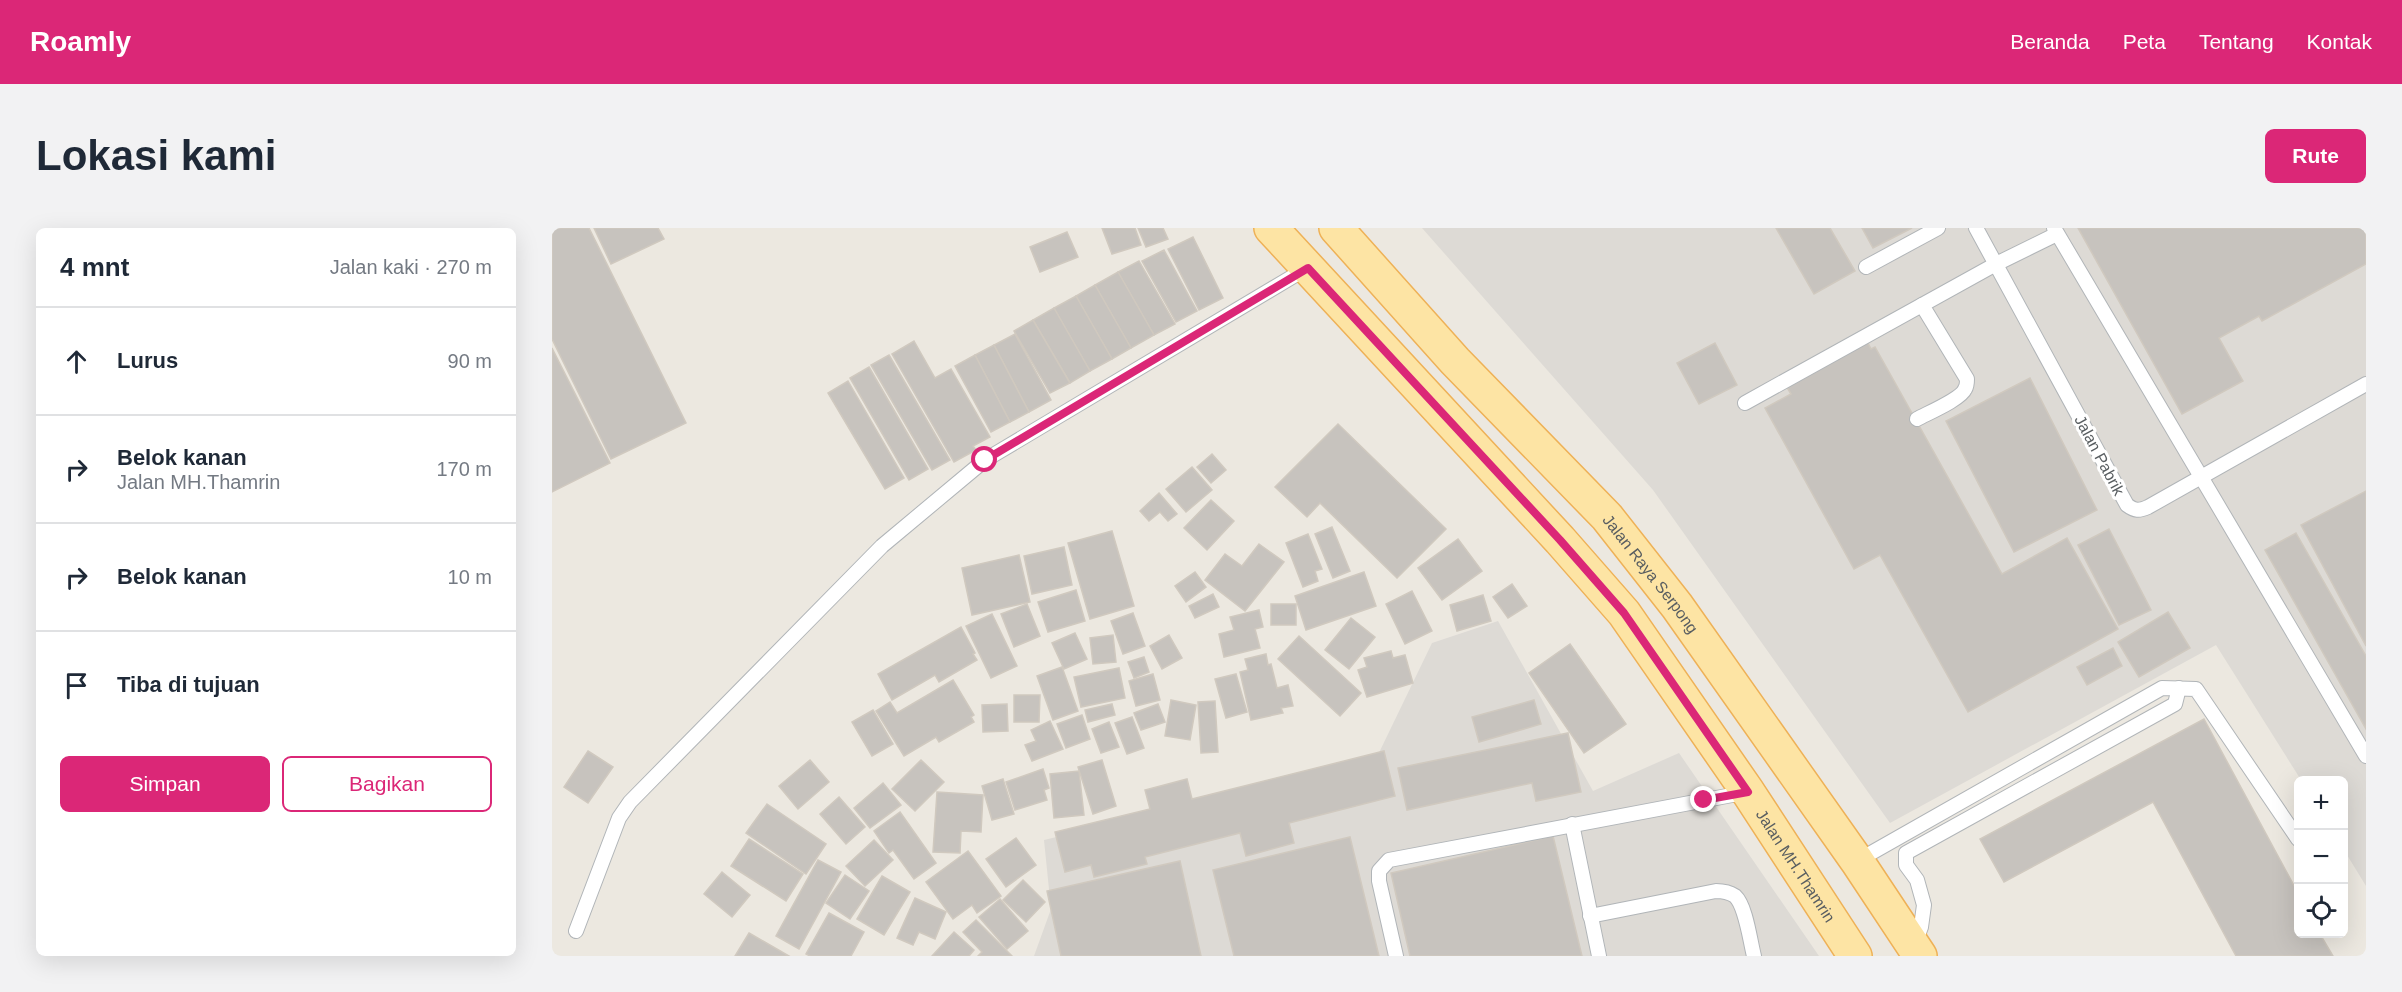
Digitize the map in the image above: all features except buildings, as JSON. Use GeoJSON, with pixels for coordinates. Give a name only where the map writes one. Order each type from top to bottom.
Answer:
{"type":"FeatureCollection","features":[{"type":"Feature","properties":{"kind":"main road","name":"Jalan MH.Thamrin"},"geometry":{"type":"LineString","coordinates":[[1271,228],[1560,540],[1624,613],[1748,792],[1855,956]]}},
{"type":"Feature","properties":{"kind":"main road","name":"Jalan Raya Serpong"},"geometry":{"type":"LineString","coordinates":[[1336,228],[1455,361],[1607,517],[1677,606],[1857,861],[1917,951]]}},
{"type":"Feature","properties":{"kind":"lane"},"geometry":{"type":"LineString","coordinates":[[1866,267],[1938,228]]}},
{"type":"Feature","properties":{"kind":"lane","name":"Jalan Pabrik"},"geometry":{"type":"LineString","coordinates":[[1976,228],[2127,506],[2140,511],[2366,384]]}},
{"type":"Feature","properties":{"kind":"lane"},"geometry":{"type":"LineString","coordinates":[[1745,403],[2055,231],[2366,756]]}},
{"type":"Feature","properties":{"kind":"lane"},"geometry":{"type":"LineString","coordinates":[[576,931],[619,818],[630,802],[882,546],[985,460],[1308,268]]}},
{"type":"Feature","properties":{"kind":"lane"},"geometry":{"type":"LineString","coordinates":[[1917,418],[1958,396],[1967,386],[1967,379],[1922,305]]}},
{"type":"Feature","properties":{"kind":"lane"},"geometry":{"type":"LineString","coordinates":[[1857,861],[2162,688],[2196,688],[2294,833]]}},
{"type":"Feature","properties":{"kind":"lane"},"geometry":{"type":"LineString","coordinates":[[1917,951],[1924,905],[1917,880],[1906,865],[1906,853],[2175,704],[2179,688]]}},
{"type":"Feature","properties":{"kind":"lane"},"geometry":{"type":"LineString","coordinates":[[1396,956],[1379,881],[1380,871],[1389,860],[1748,792]]}},
{"type":"Feature","properties":{"kind":"lane"},"geometry":{"type":"LineString","coordinates":[[1963,800],[1973,816]]}},
{"type":"Feature","properties":{"kind":"lane"},"geometry":{"type":"LineString","coordinates":[[1572,824],[1599,956]]}},
{"type":"Feature","properties":{"kind":"lane"},"geometry":{"type":"LineString","coordinates":[[1590,916],[1716,891],[1726,891],[1734,895],[1741,905],[1754,956]]}},
{"type":"Feature","properties":{"kind":"shaded area"},"geometry":{"type":"Polygon","coordinates":[[[1422,228],[2366,228],[2366,886],[2348,857],[2348,776],[2298,776],[2216,645],[1890,823],[1653,490],[1422,228]]]}},
{"type":"Feature","properties":{"kind":"shaded area"},"geometry":{"type":"Polygon","coordinates":[[[1498,621],[1593,791],[1679,753],[1819,956],[1034,956],[1051,909],[1044,840],[1375,761],[1432,643],[1498,621]]]}},
{"type":"Feature","properties":{"kind":"route"},"geometry":{"type":"LineString","coordinates":[[985,460],[1308,268],[1560,540],[1624,613],[1748,792],[1704,800]]}}]}
